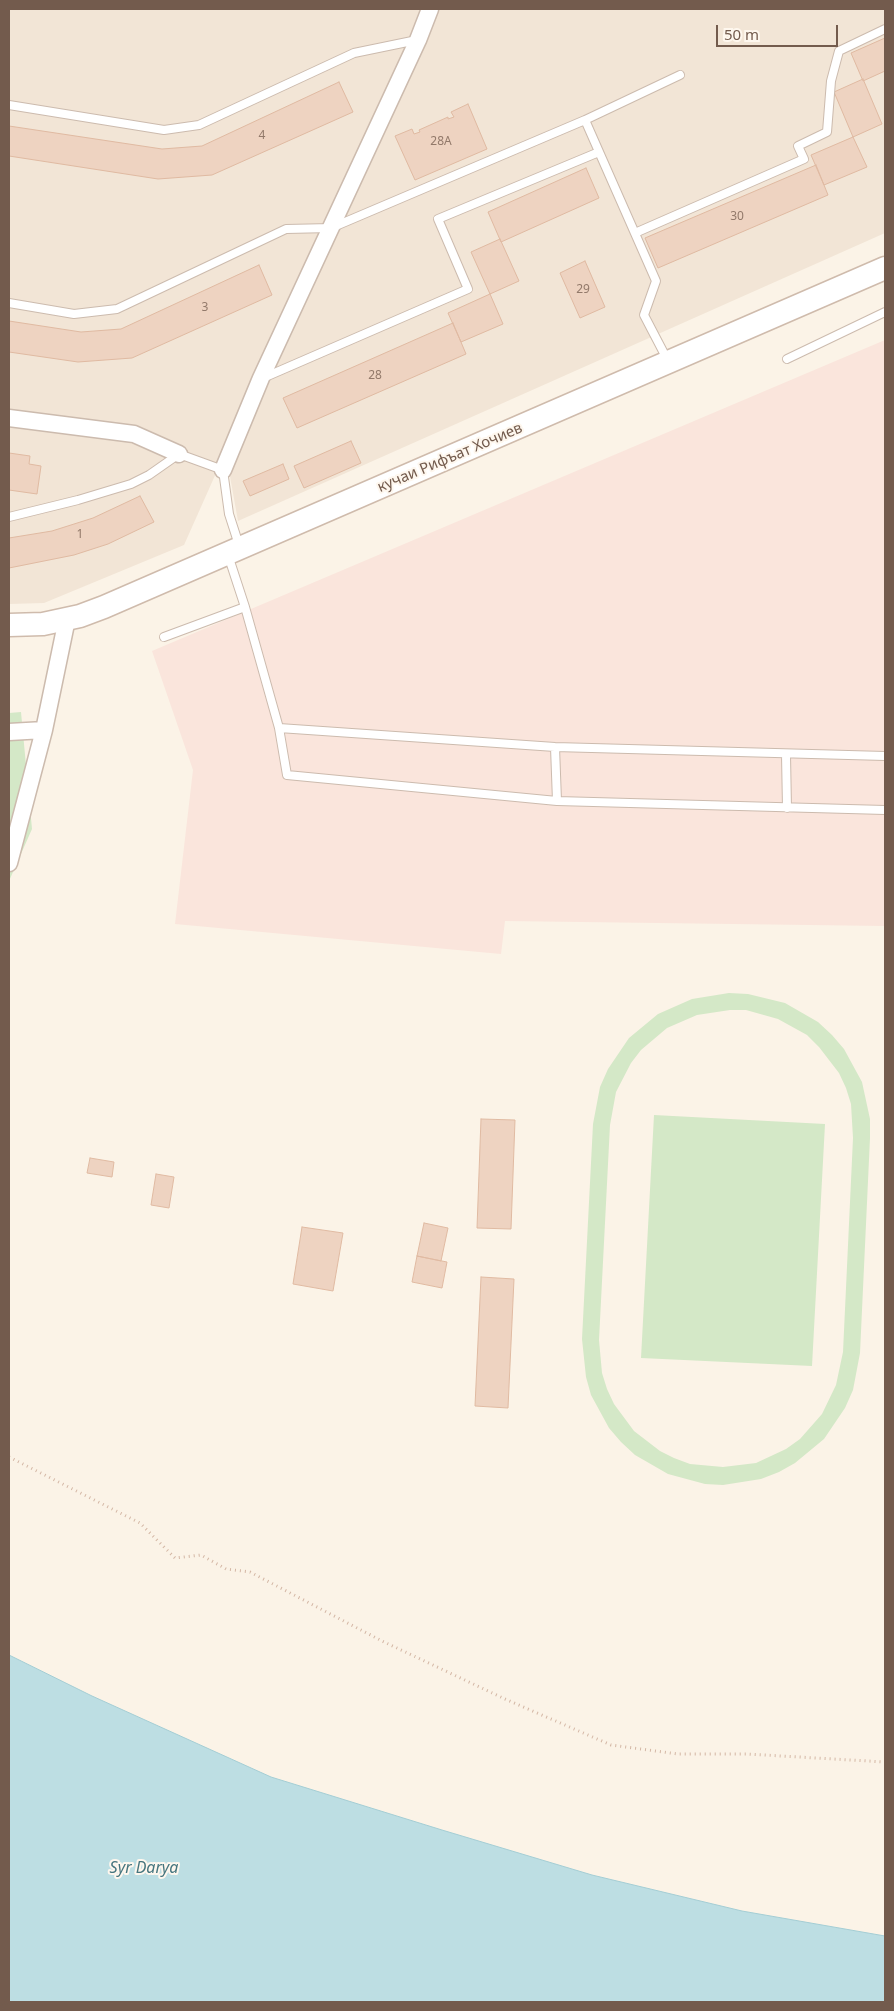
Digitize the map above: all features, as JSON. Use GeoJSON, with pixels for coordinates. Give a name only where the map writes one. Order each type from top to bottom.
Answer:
{"type":"FeatureCollection","features":[{"type":"Feature","properties":{"kind":"main road","name":"кучаи Рифъат Хочиев"},"geometry":{"type":"LineString","coordinates":[[9,625],[43,624],[67,619],[104,607],[885,268]]}},
{"type":"Feature","properties":{"kind":"street"},"geometry":{"type":"LineString","coordinates":[[223,470],[261,378],[418,40],[430,9]]}},
{"type":"Feature","properties":{"kind":"street"},"geometry":{"type":"LineString","coordinates":[[9,418],[134,434],[179,454]]}},
{"type":"Feature","properties":{"kind":"street"},"geometry":{"type":"LineString","coordinates":[[9,863],[44,730],[67,619]]}},
{"type":"Feature","properties":{"kind":"street"},"geometry":{"type":"LineString","coordinates":[[9,732],[44,730]]}},
{"type":"Feature","properties":{"kind":"lane"},"geometry":{"type":"LineString","coordinates":[[635,233],[804,158],[798,146],[827,132],[831,81],[839,52],[885,29]]}},
{"type":"Feature","properties":{"kind":"lane"},"geometry":{"type":"LineString","coordinates":[[9,105],[164,130],[199,125],[354,53],[418,40]]}},
{"type":"Feature","properties":{"kind":"lane"},"geometry":{"type":"LineString","coordinates":[[9,303],[74,314],[117,309],[286,229],[331,228],[585,120],[680,75]]}},
{"type":"Feature","properties":{"kind":"lane"},"geometry":{"type":"LineString","coordinates":[[585,120],[656,281],[644,315],[668,363]]}},
{"type":"Feature","properties":{"kind":"lane"},"geometry":{"type":"LineString","coordinates":[[261,378],[468,289],[438,219],[599,152]]}},
{"type":"Feature","properties":{"kind":"lane"},"geometry":{"type":"LineString","coordinates":[[787,359],[885,312]]}},
{"type":"Feature","properties":{"kind":"lane"},"geometry":{"type":"LineString","coordinates":[[9,517],[78,500],[130,484],[149,475],[179,454],[223,470],[234,551],[245,607],[279,728],[287,775],[557,801],[885,810]]}},
{"type":"Feature","properties":{"kind":"lane"},"geometry":{"type":"LineString","coordinates":[[164,637],[245,607]]}},
{"type":"Feature","properties":{"kind":"lane"},"geometry":{"type":"LineString","coordinates":[[279,728],[555,748],[885,756]]}},
{"type":"Feature","properties":{"kind":"lane"},"geometry":{"type":"LineString","coordinates":[[555,748],[557,801]]}},
{"type":"Feature","properties":{"kind":"lane"},"geometry":{"type":"LineString","coordinates":[[786,754],[787,808]]}},
{"type":"Feature","properties":{"kind":"path"},"geometry":{"type":"LineString","coordinates":[[9,1457],[140,1523],[175,1558],[202,1555],[226,1569],[250,1572],[382,1641],[505,1699],[611,1745],[678,1754],[747,1754],[885,1762]]}},
{"type":"Feature","properties":{"kind":"shaded area"},"geometry":{"type":"Polygon","coordinates":[[[9,9],[423,9],[184,545],[44,603],[9,604],[9,9]]]}},
{"type":"Feature","properties":{"kind":"shaded area"},"geometry":{"type":"Polygon","coordinates":[[[438,9],[885,9],[885,233],[238,521],[229,471],[438,9]]]}},
{"type":"Feature","properties":{"kind":"shaded area"},"geometry":{"type":"Polygon","coordinates":[[[885,340],[885,926],[505,921],[501,954],[175,924],[193,770],[152,651],[885,340]]]}},
{"type":"Feature","properties":{"kind":"green space"},"geometry":{"type":"Polygon","coordinates":[[[21,712],[32,829],[9,881],[9,713],[21,712]]]}},
{"type":"Feature","properties":{"kind":"green space"},"geometry":{"type":"Polygon","coordinates":[[[729,993],[748,994],[785,1003],[818,1022],[844,1049],[862,1082],[870,1119],[860,1353],[853,1390],[845,1408],[824,1439],[795,1463],[761,1479],[723,1485],[705,1484],[668,1474],[635,1455],[621,1442],[609,1428],[591,1395],[586,1377],[582,1339],[593,1124],[600,1087],[608,1069],[629,1038],[658,1014],[692,999],[729,993]],[[730,1010],[697,1015],[667,1028],[641,1050],[631,1063],[616,1092],[610,1125],[599,1340],[602,1373],[607,1389],[614,1404],[634,1431],[660,1451],[674,1458],[690,1464],[723,1467],[756,1463],[786,1449],[800,1439],[822,1414],[836,1385],[843,1352],[853,1138],[851,1104],[839,1073],[807,1035],[778,1019],[746,1010],[730,1010]]]}},
{"type":"Feature","properties":{"kind":"green space"},"geometry":{"type":"Polygon","coordinates":[[[654,1115],[825,1124],[812,1366],[641,1358],[654,1115]]]}},
{"type":"Feature","properties":{"kind":"water","name":"Syr Darya"},"geometry":{"type":"Polygon","coordinates":[[[9,1655],[92,1696],[271,1777],[592,1875],[742,1911],[885,1936],[885,2002],[9,2002],[9,1655]]]}},
{"type":"Feature","properties":{"kind":"building"},"geometry":{"type":"Polygon","coordinates":[[[885,38],[885,71],[863,81],[851,53],[885,38]]]}},
{"type":"Feature","properties":{"kind":"building"},"geometry":{"type":"Polygon","coordinates":[[[863,79],[882,124],[853,137],[834,92],[863,79]]]}},
{"type":"Feature","properties":{"kind":"building"},"geometry":{"type":"Polygon","coordinates":[[[339,82],[353,112],[212,175],[158,179],[9,156],[9,126],[162,149],[202,146],[339,82]]]}},
{"type":"Feature","properties":{"kind":"building"},"geometry":{"type":"Polygon","coordinates":[[[468,104],[487,149],[415,180],[395,136],[412,129],[414,134],[420,132],[419,130],[448,117],[448,119],[454,117],[451,112],[468,104]]]}},
{"type":"Feature","properties":{"kind":"building"},"geometry":{"type":"Polygon","coordinates":[[[853,137],[867,167],[824,185],[811,155],[853,137]]]}},
{"type":"Feature","properties":{"kind":"building"},"geometry":{"type":"Polygon","coordinates":[[[816,165],[828,195],[658,268],[645,238],[816,165]]]}},
{"type":"Feature","properties":{"kind":"building"},"geometry":{"type":"Polygon","coordinates":[[[586,168],[599,198],[501,242],[488,212],[586,168]]]}},
{"type":"Feature","properties":{"kind":"building"},"geometry":{"type":"Polygon","coordinates":[[[500,239],[519,281],[490,294],[471,252],[500,239]]]}},
{"type":"Feature","properties":{"kind":"building"},"geometry":{"type":"Polygon","coordinates":[[[585,261],[605,307],[580,318],[560,273],[585,261]]]}},
{"type":"Feature","properties":{"kind":"building"},"geometry":{"type":"Polygon","coordinates":[[[259,265],[272,295],[132,358],[78,362],[9,352],[9,321],[81,332],[121,329],[259,265]]]}},
{"type":"Feature","properties":{"kind":"building"},"geometry":{"type":"Polygon","coordinates":[[[490,294],[503,324],[461,342],[448,313],[490,294]]]}},
{"type":"Feature","properties":{"kind":"building"},"geometry":{"type":"Polygon","coordinates":[[[453,323],[466,354],[297,428],[283,398],[453,323]]]}},
{"type":"Feature","properties":{"kind":"building"},"geometry":{"type":"Polygon","coordinates":[[[351,441],[361,463],[304,488],[294,466],[351,441]]]}},
{"type":"Feature","properties":{"kind":"building"},"geometry":{"type":"Polygon","coordinates":[[[9,453],[30,456],[29,464],[41,466],[37,494],[9,490],[9,453]]]}},
{"type":"Feature","properties":{"kind":"building"},"geometry":{"type":"Polygon","coordinates":[[[283,464],[289,479],[250,496],[243,481],[283,464]]]}},
{"type":"Feature","properties":{"kind":"building"},"geometry":{"type":"Polygon","coordinates":[[[140,496],[154,522],[108,544],[74,555],[9,568],[9,538],[52,531],[93,518],[140,496]]]}},
{"type":"Feature","properties":{"kind":"building"},"geometry":{"type":"Polygon","coordinates":[[[481,1119],[515,1120],[511,1229],[477,1228],[481,1119]]]}},
{"type":"Feature","properties":{"kind":"building"},"geometry":{"type":"Polygon","coordinates":[[[90,1158],[114,1162],[112,1177],[87,1173],[90,1158]]]}},
{"type":"Feature","properties":{"kind":"building"},"geometry":{"type":"Polygon","coordinates":[[[156,1174],[174,1177],[169,1208],[151,1205],[156,1174]]]}},
{"type":"Feature","properties":{"kind":"building"},"geometry":{"type":"Polygon","coordinates":[[[424,1223],[448,1228],[441,1261],[417,1256],[424,1223]]]}},
{"type":"Feature","properties":{"kind":"building"},"geometry":{"type":"Polygon","coordinates":[[[302,1227],[343,1233],[333,1291],[293,1284],[302,1227]]]}},
{"type":"Feature","properties":{"kind":"building"},"geometry":{"type":"Polygon","coordinates":[[[417,1256],[447,1262],[442,1288],[412,1282],[417,1256]]]}},
{"type":"Feature","properties":{"kind":"building"},"geometry":{"type":"Polygon","coordinates":[[[481,1277],[514,1279],[508,1408],[475,1406],[481,1277]]]}}]}
